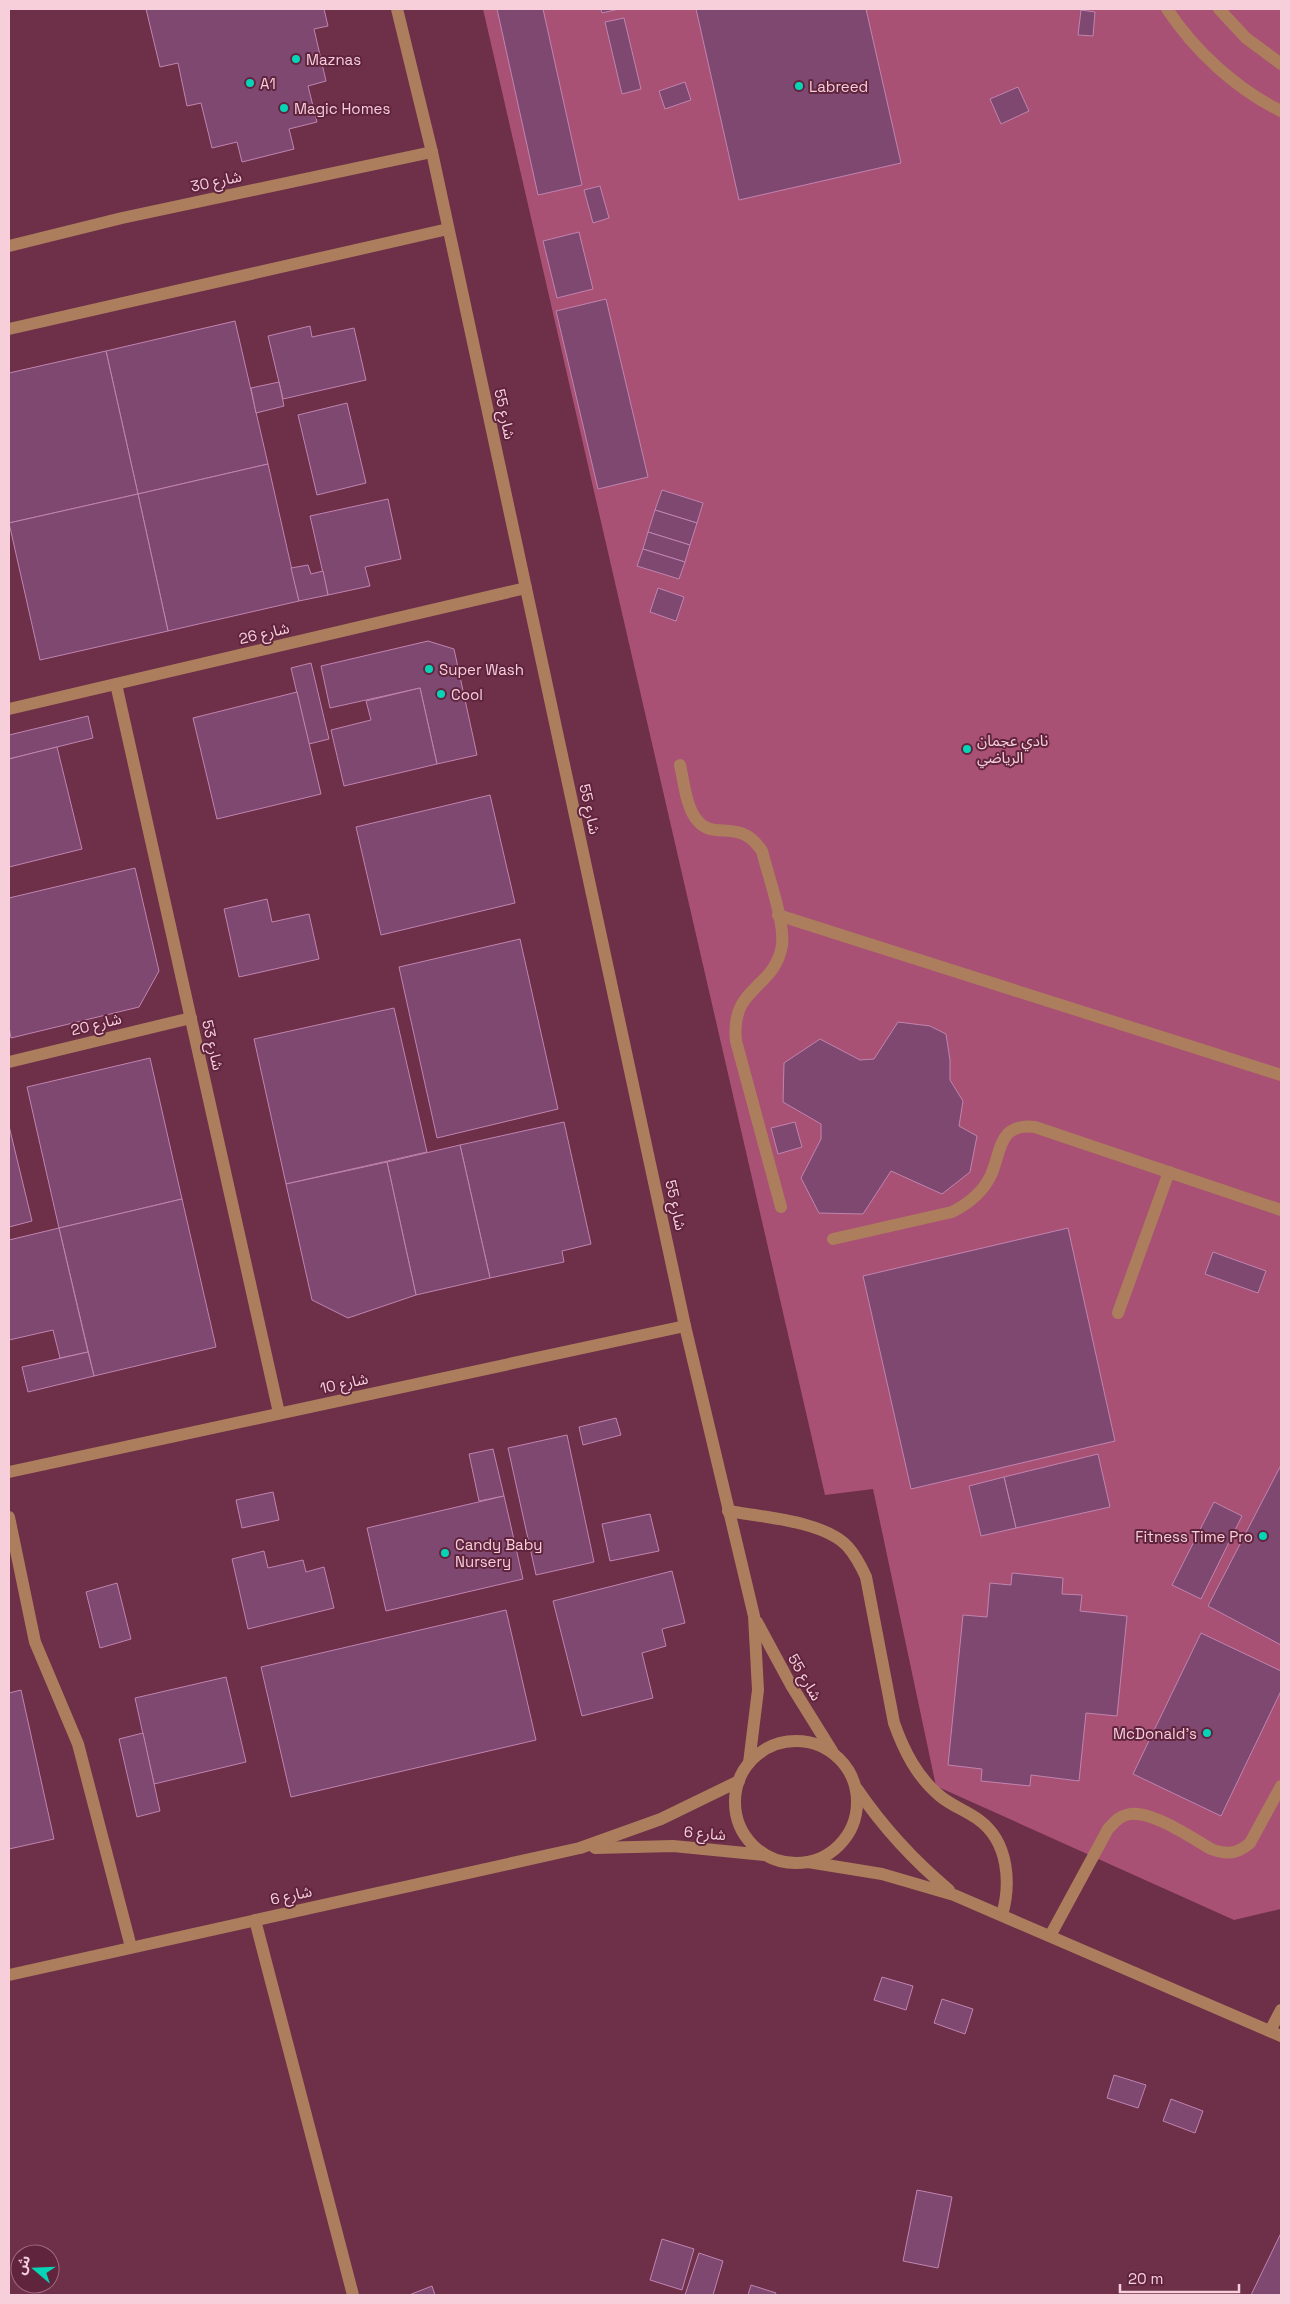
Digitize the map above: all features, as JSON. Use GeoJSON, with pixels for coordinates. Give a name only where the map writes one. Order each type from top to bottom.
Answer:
{"type":"FeatureCollection","features":[{"type":"Feature","properties":{"kind":"street","name":"شارع 55"},"geometry":{"type":"LineString","coordinates":[[397,9],[432,152],[685,1326],[754,1616],[758,1690],[749,1763]]}},
{"type":"Feature","properties":{"kind":"street"},"geometry":{"type":"LineString","coordinates":[[1167,9],[1204,54],[1236,83],[1281,111]]}},
{"type":"Feature","properties":{"kind":"street"},"geometry":{"type":"LineString","coordinates":[[1218,9],[1246,38],[1281,64]]}},
{"type":"Feature","properties":{"kind":"street","name":"شارع 30"},"geometry":{"type":"LineString","coordinates":[[9,246],[122,218],[432,152]]}},
{"type":"Feature","properties":{"kind":"street"},"geometry":{"type":"LineString","coordinates":[[9,329],[448,230]]}},
{"type":"Feature","properties":{"kind":"street","name":"شارع 26"},"geometry":{"type":"LineString","coordinates":[[9,709],[526,588]]}},
{"type":"Feature","properties":{"kind":"street","name":"شارع 53"},"geometry":{"type":"LineString","coordinates":[[116,684],[279,1413]]}},
{"type":"Feature","properties":{"kind":"street"},"geometry":{"type":"LineString","coordinates":[[680,765],[692,812],[697,822],[707,828],[718,831],[729,829],[738,831],[756,842],[762,851],[782,929],[782,944],[778,959],[769,974],[745,996],[738,1010],[734,1025],[736,1041],[781,1207]]}},
{"type":"Feature","properties":{"kind":"street"},"geometry":{"type":"LineString","coordinates":[[778,916],[1281,1075]]}},
{"type":"Feature","properties":{"kind":"street","name":"شارع 20"},"geometry":{"type":"LineString","coordinates":[[9,1062],[191,1018]]}},
{"type":"Feature","properties":{"kind":"street"},"geometry":{"type":"LineString","coordinates":[[833,1240],[952,1212],[964,1206],[984,1187],[1005,1136],[1013,1129],[1024,1126],[1035,1127],[1281,1210]]}},
{"type":"Feature","properties":{"kind":"street"},"geometry":{"type":"LineString","coordinates":[[1118,1313],[1169,1172]]}},
{"type":"Feature","properties":{"kind":"street","name":"شارع 10"},"geometry":{"type":"LineString","coordinates":[[9,1472],[685,1326]]}},
{"type":"Feature","properties":{"kind":"street"},"geometry":{"type":"LineString","coordinates":[[728,1511],[815,1527],[832,1534],[847,1546],[858,1560],[866,1576],[894,1723],[901,1743],[923,1779],[940,1796],[980,1821],[998,1844],[1008,1879],[1007,1898],[1002,1915]]}},
{"type":"Feature","properties":{"kind":"street"},"geometry":{"type":"LineString","coordinates":[[9,1517],[35,1642],[78,1744],[131,1948]]}},
{"type":"Feature","properties":{"kind":"street","name":"شارع 55"},"geometry":{"type":"LineString","coordinates":[[754,1616],[791,1685],[832,1751]]}},
{"type":"Feature","properties":{"kind":"street"},"geometry":{"type":"LineString","coordinates":[[954,1895],[910,1856],[872,1811],[842,1761],[832,1751],[815,1744],[797,1741],[779,1743],[762,1751],[749,1763],[739,1781],[735,1803],[739,1824],[750,1842],[767,1856],[786,1862],[808,1862],[882,1874],[954,1895],[1276,2034],[1281,2010]]}},
{"type":"Feature","properties":{"kind":"street","name":"شارع 6"},"geometry":{"type":"LineString","coordinates":[[9,1975],[580,1848],[661,1819],[739,1781]]}},
{"type":"Feature","properties":{"kind":"street"},"geometry":{"type":"LineString","coordinates":[[1050,1936],[1108,1829],[1116,1820],[1127,1814],[1139,1813],[1151,1817],[1211,1849],[1221,1853],[1232,1853],[1242,1850],[1250,1843],[1281,1786]]}},
{"type":"Feature","properties":{"kind":"street"},"geometry":{"type":"LineString","coordinates":[[808,1862],[826,1856],[842,1843],[852,1826],[857,1807],[856,1787]]}},
{"type":"Feature","properties":{"kind":"street","name":"شارع 6"},"geometry":{"type":"LineString","coordinates":[[580,1848],[673,1846],[767,1856]]}},
{"type":"Feature","properties":{"kind":"street"},"geometry":{"type":"LineString","coordinates":[[255,1920],[353,2295]]}},
{"type":"Feature","properties":{"kind":"shaded area","name":"نادي عجمان الرياضي"},"geometry":{"type":"Polygon","coordinates":[[[483,9],[1281,9],[1281,1909],[1234,1920],[936,1786],[873,1489],[825,1495],[483,9]]]}},
{"type":"Feature","properties":{"kind":"building","name":"A1"},"geometry":{"type":"Polygon","coordinates":[[[146,9],[324,9],[328,26],[314,29],[326,81],[308,86],[317,122],[289,129],[294,149],[242,162],[237,142],[212,148],[201,103],[187,106],[178,63],[160,67],[146,9]]]}},
{"type":"Feature","properties":{"kind":"building"},"geometry":{"type":"Polygon","coordinates":[[[497,9],[543,9],[582,185],[538,195],[497,9]]]}},
{"type":"Feature","properties":{"kind":"building"},"geometry":{"type":"Polygon","coordinates":[[[601,9],[619,9],[602,13],[601,9]]]}},
{"type":"Feature","properties":{"kind":"building","name":"Labreed"},"geometry":{"type":"Polygon","coordinates":[[[696,9],[866,9],[901,163],[739,200],[696,9]]]}},
{"type":"Feature","properties":{"kind":"building"},"geometry":{"type":"Polygon","coordinates":[[[1081,10],[1095,12],[1093,36],[1078,35],[1081,10]]]}},
{"type":"Feature","properties":{"kind":"building"},"geometry":{"type":"Polygon","coordinates":[[[624,18],[641,89],[622,94],[605,22],[624,18]]]}},
{"type":"Feature","properties":{"kind":"building"},"geometry":{"type":"Polygon","coordinates":[[[685,82],[691,100],[665,109],[659,91],[685,82]]]}},
{"type":"Feature","properties":{"kind":"building"},"geometry":{"type":"Polygon","coordinates":[[[1018,87],[1029,111],[1001,124],[990,99],[1018,87]]]}},
{"type":"Feature","properties":{"kind":"building"},"geometry":{"type":"Polygon","coordinates":[[[600,186],[609,218],[593,223],[584,190],[600,186]]]}},
{"type":"Feature","properties":{"kind":"building"},"geometry":{"type":"Polygon","coordinates":[[[579,232],[593,289],[557,298],[543,241],[579,232]]]}},
{"type":"Feature","properties":{"kind":"building"},"geometry":{"type":"Polygon","coordinates":[[[606,299],[648,477],[598,489],[556,311],[606,299]]]}},
{"type":"Feature","properties":{"kind":"building"},"geometry":{"type":"Polygon","coordinates":[[[235,321],[268,464],[138,494],[106,351],[235,321]]]}},
{"type":"Feature","properties":{"kind":"building"},"geometry":{"type":"Polygon","coordinates":[[[310,326],[312,337],[354,328],[366,380],[283,399],[268,336],[310,326]]]}},
{"type":"Feature","properties":{"kind":"building"},"geometry":{"type":"Polygon","coordinates":[[[106,351],[138,494],[9,523],[9,373],[106,351]]]}},
{"type":"Feature","properties":{"kind":"building"},"geometry":{"type":"Polygon","coordinates":[[[279,382],[284,406],[256,413],[251,388],[279,382]]]}},
{"type":"Feature","properties":{"kind":"building"},"geometry":{"type":"Polygon","coordinates":[[[347,403],[366,483],[317,495],[298,415],[347,403]]]}},
{"type":"Feature","properties":{"kind":"building"},"geometry":{"type":"Polygon","coordinates":[[[268,464],[299,601],[168,631],[138,494],[268,464]]]}},
{"type":"Feature","properties":{"kind":"building"},"geometry":{"type":"Polygon","coordinates":[[[662,490],[703,503],[697,523],[655,510],[662,490]]]}},
{"type":"Feature","properties":{"kind":"building"},"geometry":{"type":"Polygon","coordinates":[[[138,494],[168,631],[40,660],[9,523],[138,494]]]}},
{"type":"Feature","properties":{"kind":"building"},"geometry":{"type":"Polygon","coordinates":[[[388,499],[401,559],[365,567],[370,586],[328,595],[310,516],[388,499]]]}},
{"type":"Feature","properties":{"kind":"building"},"geometry":{"type":"Polygon","coordinates":[[[655,510],[697,523],[690,545],[648,532],[655,510]]]}},
{"type":"Feature","properties":{"kind":"building"},"geometry":{"type":"Polygon","coordinates":[[[648,532],[690,545],[685,562],[643,549],[648,532]]]}},
{"type":"Feature","properties":{"kind":"building"},"geometry":{"type":"Polygon","coordinates":[[[643,549],[685,562],[679,579],[637,566],[643,549]]]}},
{"type":"Feature","properties":{"kind":"building"},"geometry":{"type":"Polygon","coordinates":[[[308,565],[311,574],[323,571],[328,595],[299,601],[291,568],[308,565]]]}},
{"type":"Feature","properties":{"kind":"building"},"geometry":{"type":"Polygon","coordinates":[[[658,588],[684,597],[676,621],[650,612],[658,588]]]}},
{"type":"Feature","properties":{"kind":"building"},"geometry":{"type":"Polygon","coordinates":[[[428,641],[454,649],[477,755],[437,764],[420,688],[330,708],[321,666],[428,641]]]}},
{"type":"Feature","properties":{"kind":"building"},"geometry":{"type":"Polygon","coordinates":[[[311,663],[329,739],[309,744],[291,668],[311,663]]]}},
{"type":"Feature","properties":{"kind":"building"},"geometry":{"type":"Polygon","coordinates":[[[420,688],[437,764],[344,786],[331,730],[371,720],[366,701],[420,688]]]}},
{"type":"Feature","properties":{"kind":"building"},"geometry":{"type":"Polygon","coordinates":[[[297,692],[321,794],[217,819],[193,718],[297,692]]]}},
{"type":"Feature","properties":{"kind":"building"},"geometry":{"type":"Polygon","coordinates":[[[88,716],[93,738],[9,759],[9,735],[88,716]]]}},
{"type":"Feature","properties":{"kind":"building"},"geometry":{"type":"Polygon","coordinates":[[[57,747],[82,849],[9,867],[9,759],[57,747]]]}},
{"type":"Feature","properties":{"kind":"building"},"geometry":{"type":"Polygon","coordinates":[[[490,795],[515,903],[381,935],[356,827],[490,795]]]}},
{"type":"Feature","properties":{"kind":"building"},"geometry":{"type":"Polygon","coordinates":[[[135,868],[159,971],[139,1007],[11,1038],[9,1027],[9,898],[135,868]]]}},
{"type":"Feature","properties":{"kind":"building"},"geometry":{"type":"Polygon","coordinates":[[[267,899],[272,922],[309,914],[319,959],[239,977],[224,909],[267,899]]]}},
{"type":"Feature","properties":{"kind":"building"},"geometry":{"type":"Polygon","coordinates":[[[520,939],[558,1109],[437,1138],[399,967],[520,939]]]}},
{"type":"Feature","properties":{"kind":"building"},"geometry":{"type":"Polygon","coordinates":[[[394,1008],[427,1152],[286,1184],[254,1039],[394,1008]]]}},
{"type":"Feature","properties":{"kind":"building"},"geometry":{"type":"Polygon","coordinates":[[[898,1022],[930,1026],[946,1034],[950,1060],[950,1080],[963,1101],[959,1126],[977,1136],[970,1172],[942,1194],[891,1171],[863,1214],[819,1213],[801,1178],[821,1139],[821,1124],[783,1102],[784,1063],[820,1039],[860,1060],[874,1059],[898,1022]]]}},
{"type":"Feature","properties":{"kind":"building"},"geometry":{"type":"Polygon","coordinates":[[[150,1058],[182,1199],[59,1228],[27,1087],[150,1058]]]}},
{"type":"Feature","properties":{"kind":"building"},"geometry":{"type":"Polygon","coordinates":[[[564,1122],[591,1244],[562,1251],[564,1262],[490,1278],[460,1145],[564,1122]]]}},
{"type":"Feature","properties":{"kind":"building"},"geometry":{"type":"Polygon","coordinates":[[[795,1122],[802,1147],[778,1154],[771,1128],[795,1122]]]}},
{"type":"Feature","properties":{"kind":"building"},"geometry":{"type":"Polygon","coordinates":[[[9,1126],[32,1221],[9,1227],[9,1126]]]}},
{"type":"Feature","properties":{"kind":"building"},"geometry":{"type":"Polygon","coordinates":[[[460,1145],[490,1278],[416,1295],[387,1162],[460,1145]]]}},
{"type":"Feature","properties":{"kind":"building"},"geometry":{"type":"Polygon","coordinates":[[[387,1162],[416,1295],[348,1318],[312,1300],[286,1184],[387,1162]]]}},
{"type":"Feature","properties":{"kind":"building"},"geometry":{"type":"Polygon","coordinates":[[[182,1199],[216,1347],[94,1376],[59,1228],[182,1199]]]}},
{"type":"Feature","properties":{"kind":"building"},"geometry":{"type":"Polygon","coordinates":[[[59,1228],[88,1352],[60,1358],[53,1330],[9,1340],[9,1240],[59,1228]]]}},
{"type":"Feature","properties":{"kind":"building"},"geometry":{"type":"Polygon","coordinates":[[[1068,1228],[1115,1441],[911,1489],[863,1276],[1068,1228]]]}},
{"type":"Feature","properties":{"kind":"building"},"geometry":{"type":"Polygon","coordinates":[[[1213,1252],[1266,1271],[1258,1293],[1205,1274],[1213,1252]]]}},
{"type":"Feature","properties":{"kind":"building"},"geometry":{"type":"Polygon","coordinates":[[[88,1352],[94,1376],[28,1392],[22,1367],[88,1352]]]}},
{"type":"Feature","properties":{"kind":"building"},"geometry":{"type":"Polygon","coordinates":[[[616,1418],[621,1435],[583,1445],[579,1427],[616,1418]]]}},
{"type":"Feature","properties":{"kind":"building"},"geometry":{"type":"Polygon","coordinates":[[[567,1435],[594,1562],[536,1575],[508,1448],[567,1435]]]}},
{"type":"Feature","properties":{"kind":"building"},"geometry":{"type":"Polygon","coordinates":[[[493,1449],[504,1496],[479,1501],[469,1454],[493,1449]]]}},
{"type":"Feature","properties":{"kind":"building"},"geometry":{"type":"Polygon","coordinates":[[[1098,1454],[1110,1507],[1016,1528],[1004,1477],[1098,1454]]]}},
{"type":"Feature","properties":{"kind":"building","name":"Fitness Time Pro"},"geometry":{"type":"Polygon","coordinates":[[[1281,1465],[1281,1645],[1208,1606],[1281,1465]]]}},
{"type":"Feature","properties":{"kind":"building"},"geometry":{"type":"Polygon","coordinates":[[[1004,1477],[1016,1528],[981,1536],[969,1486],[1004,1477]]]}},
{"type":"Feature","properties":{"kind":"building"},"geometry":{"type":"Polygon","coordinates":[[[273,1492],[279,1520],[242,1528],[236,1500],[273,1492]]]}},
{"type":"Feature","properties":{"kind":"building","name":"Candy Baby Nursery"},"geometry":{"type":"Polygon","coordinates":[[[504,1496],[523,1579],[386,1611],[367,1528],[504,1496]]]}},
{"type":"Feature","properties":{"kind":"building"},"geometry":{"type":"Polygon","coordinates":[[[1214,1502],[1242,1516],[1201,1599],[1172,1585],[1214,1502]]]}},
{"type":"Feature","properties":{"kind":"building"},"geometry":{"type":"Polygon","coordinates":[[[650,1514],[659,1551],[610,1561],[602,1524],[650,1514]]]}},
{"type":"Feature","properties":{"kind":"building"},"geometry":{"type":"Polygon","coordinates":[[[264,1551],[268,1568],[303,1560],[306,1572],[324,1567],[334,1608],[248,1629],[232,1559],[264,1551]]]}},
{"type":"Feature","properties":{"kind":"building"},"geometry":{"type":"Polygon","coordinates":[[[672,1571],[685,1623],[662,1629],[666,1646],[642,1653],[653,1698],[582,1716],[553,1601],[672,1571]]]}},
{"type":"Feature","properties":{"kind":"building"},"geometry":{"type":"Polygon","coordinates":[[[1012,1573],[1063,1578],[1062,1594],[1082,1595],[1080,1611],[1127,1616],[1117,1716],[1086,1713],[1079,1781],[1031,1775],[1030,1786],[981,1781],[982,1769],[948,1765],[963,1615],[987,1617],[990,1583],[1011,1585],[1012,1573]]]}},
{"type":"Feature","properties":{"kind":"building"},"geometry":{"type":"Polygon","coordinates":[[[117,1583],[131,1639],[100,1648],[86,1592],[117,1583]]]}},
{"type":"Feature","properties":{"kind":"building"},"geometry":{"type":"Polygon","coordinates":[[[506,1610],[536,1740],[291,1797],[261,1667],[506,1610]]]}},
{"type":"Feature","properties":{"kind":"building","name":"McDonald's"},"geometry":{"type":"Polygon","coordinates":[[[1201,1633],[1281,1671],[1281,1691],[1221,1816],[1133,1774],[1201,1633]]]}},
{"type":"Feature","properties":{"kind":"building"},"geometry":{"type":"Polygon","coordinates":[[[226,1677],[246,1762],[154,1784],[135,1698],[226,1677]]]}},
{"type":"Feature","properties":{"kind":"building"},"geometry":{"type":"Polygon","coordinates":[[[21,1690],[54,1839],[9,1849],[9,1693],[21,1690]]]}},
{"type":"Feature","properties":{"kind":"building"},"geometry":{"type":"Polygon","coordinates":[[[143,1733],[160,1811],[137,1817],[119,1739],[143,1733]]]}},
{"type":"Feature","properties":{"kind":"building"},"geometry":{"type":"Polygon","coordinates":[[[882,1977],[913,1986],[906,2010],[874,2000],[882,1977]]]}},
{"type":"Feature","properties":{"kind":"building"},"geometry":{"type":"Polygon","coordinates":[[[942,1999],[973,2009],[965,2034],[934,2023],[942,1999]]]}},
{"type":"Feature","properties":{"kind":"building"},"geometry":{"type":"Polygon","coordinates":[[[1114,2075],[1146,2085],[1138,2108],[1107,2098],[1114,2075]]]}},
{"type":"Feature","properties":{"kind":"building"},"geometry":{"type":"Polygon","coordinates":[[[1171,2099],[1203,2111],[1195,2133],[1163,2121],[1171,2099]]]}},
{"type":"Feature","properties":{"kind":"building"},"geometry":{"type":"Polygon","coordinates":[[[917,2190],[952,2197],[938,2268],[903,2261],[917,2190]]]}},
{"type":"Feature","properties":{"kind":"building"},"geometry":{"type":"Polygon","coordinates":[[[1281,2233],[1281,2295],[1251,2295],[1281,2233]]]}},
{"type":"Feature","properties":{"kind":"building"},"geometry":{"type":"Polygon","coordinates":[[[662,2239],[694,2249],[682,2290],[650,2280],[662,2239]]]}},
{"type":"Feature","properties":{"kind":"building"},"geometry":{"type":"Polygon","coordinates":[[[699,2253],[723,2261],[713,2295],[685,2295],[699,2253]]]}},
{"type":"Feature","properties":{"kind":"building"},"geometry":{"type":"Polygon","coordinates":[[[751,2285],[776,2293],[775,2295],[748,2295],[751,2285]]]}},
{"type":"Feature","properties":{"kind":"building"},"geometry":{"type":"Polygon","coordinates":[[[432,2286],[435,2295],[409,2295],[432,2286]]]}},
{"type":"Feature","properties":{"kind":"place","name":"Maznas"},"geometry":{"type":"Point","coordinates":[296,59]}},
{"type":"Feature","properties":{"kind":"place","name":"A1"},"geometry":{"type":"Point","coordinates":[250,83]}},
{"type":"Feature","properties":{"kind":"place","name":"Labreed"},"geometry":{"type":"Point","coordinates":[799,86]}},
{"type":"Feature","properties":{"kind":"place","name":"Magic Homes"},"geometry":{"type":"Point","coordinates":[284,108]}},
{"type":"Feature","properties":{"kind":"place","name":"Super Wash"},"geometry":{"type":"Point","coordinates":[429,669]}},
{"type":"Feature","properties":{"kind":"place","name":"Cool"},"geometry":{"type":"Point","coordinates":[441,694]}},
{"type":"Feature","properties":{"kind":"place","name":"نادي عجمان الرياضي"},"geometry":{"type":"Point","coordinates":[967,749]}},
{"type":"Feature","properties":{"kind":"place","name":"Fitness Time Pro"},"geometry":{"type":"Point","coordinates":[1263,1536]}},
{"type":"Feature","properties":{"kind":"place","name":"Candy Baby Nursery"},"geometry":{"type":"Point","coordinates":[445,1553]}},
{"type":"Feature","properties":{"kind":"place","name":"McDonald's"},"geometry":{"type":"Point","coordinates":[1207,1733]}}]}
